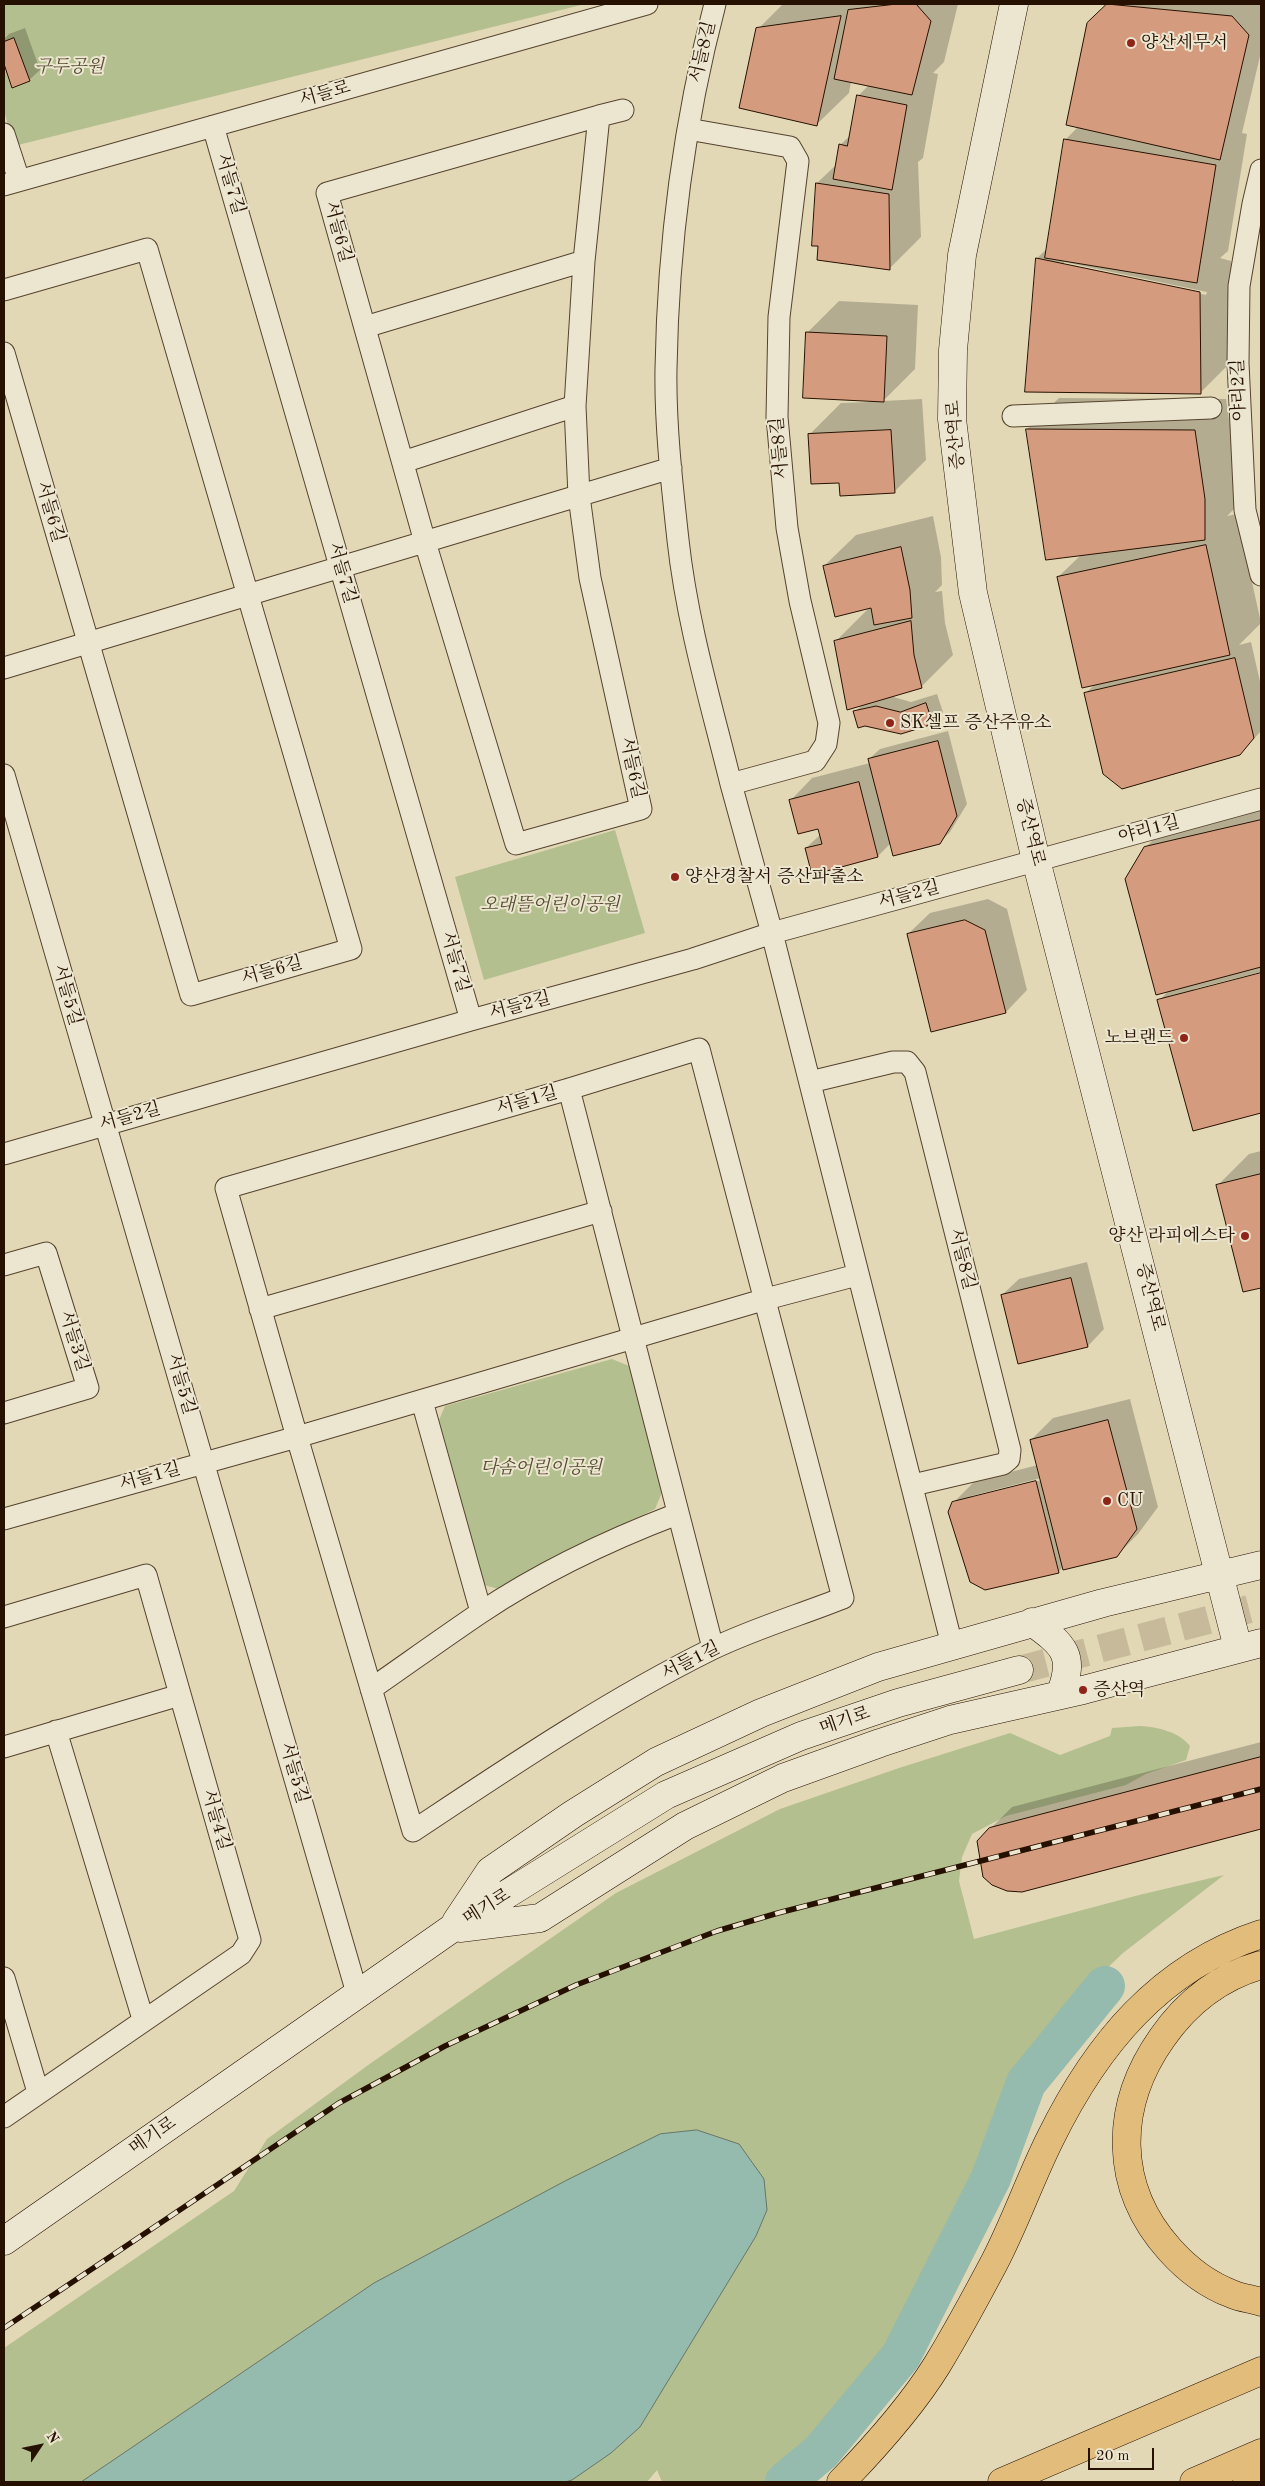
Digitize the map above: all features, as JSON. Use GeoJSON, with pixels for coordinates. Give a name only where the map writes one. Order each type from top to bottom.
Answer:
{"type":"FeatureCollection","features":[{"type":"Feature","properties":{"kind":"highway"},"geometry":{"type":"LineString","coordinates":[[841,2482],[874,2448],[936,2366],[995,2261],[1051,2138],[1089,2070],[1136,2012],[1167,1983],[1193,1964],[1218,1951],[1261,1934]]}},
{"type":"Feature","properties":{"kind":"highway"},"geometry":{"type":"LineString","coordinates":[[1261,1965],[1225,1978],[1196,1998],[1178,2016],[1154,2050],[1137,2086],[1129,2116],[1126,2142],[1129,2177],[1137,2201],[1158,2236],[1184,2265],[1207,2282],[1232,2295],[1261,2302]]}},
{"type":"Feature","properties":{"kind":"highway"},"geometry":{"type":"LineString","coordinates":[[1002,2482],[1261,2371]]}},
{"type":"Feature","properties":{"kind":"highway"},"geometry":{"type":"LineString","coordinates":[[1194,2482],[1261,2453]]}},
{"type":"Feature","properties":{"kind":"highway"},"geometry":{"type":"LineString","coordinates":[[1247,2482],[1261,2476]]}},
{"type":"Feature","properties":{"kind":"street","name":"서들로"},"geometry":{"type":"LineString","coordinates":[[11,183],[647,4]]}},
{"type":"Feature","properties":{"kind":"street","name":"서들8길"},"geometry":{"type":"LineString","coordinates":[[714,4],[700,60],[688,129],[674,237],[666,370],[671,468],[678,541],[693,632],[731,784],[772,933],[952,1645]]}},
{"type":"Feature","properties":{"kind":"street","name":"증산역로"},"geometry":{"type":"LineString","coordinates":[[1014,4],[962,255],[953,350],[952,419],[973,593],[1036,860],[1221,1576],[1250,1646]]}},
{"type":"Feature","properties":{"kind":"street","name":"서들6길"},"geometry":{"type":"LineString","coordinates":[[599,116],[584,261],[575,406],[579,496],[590,578],[641,809],[516,844],[425,542],[327,194],[599,116],[623,110]]}},
{"type":"Feature","properties":{"kind":"street","name":"서들7길"},"geometry":{"type":"LineString","coordinates":[[213,126],[471,1020]]}},
{"type":"Feature","properties":{"kind":"street","name":"서들8길"},"geometry":{"type":"LineString","coordinates":[[688,129],[790,147],[798,161],[779,317],[777,417],[787,528],[800,600],[829,723],[826,744],[815,761],[731,784]]}},
{"type":"Feature","properties":{"kind":"street"},"geometry":{"type":"LineString","coordinates":[[4,134],[11,183]]}},
{"type":"Feature","properties":{"kind":"street","name":"야리2길"},"geometry":{"type":"LineString","coordinates":[[1261,170],[1257,205],[1239,286],[1238,391],[1245,510],[1261,575]]}},
{"type":"Feature","properties":{"kind":"street","name":"서들6길"},"geometry":{"type":"LineString","coordinates":[[4,290],[147,249],[351,949],[191,995],[4,353]]}},
{"type":"Feature","properties":{"kind":"street"},"geometry":{"type":"LineString","coordinates":[[365,327],[584,261]]}},
{"type":"Feature","properties":{"kind":"street"},"geometry":{"type":"LineString","coordinates":[[403,462],[575,406]]}},
{"type":"Feature","properties":{"kind":"street"},"geometry":{"type":"LineString","coordinates":[[1013,416],[1211,408]]}},
{"type":"Feature","properties":{"kind":"street"},"geometry":{"type":"LineString","coordinates":[[4,668],[671,468]]}},
{"type":"Feature","properties":{"kind":"street","name":"서들5길"},"geometry":{"type":"LineString","coordinates":[[4,775],[357,1993]]}},
{"type":"Feature","properties":{"kind":"street","name":"야리1길"},"geometry":{"type":"LineString","coordinates":[[1036,860],[1261,799]]}},
{"type":"Feature","properties":{"kind":"street","name":"서들2길"},"geometry":{"type":"LineString","coordinates":[[4,1154],[471,1020],[693,959],[772,933],[1036,860]]}},
{"type":"Feature","properties":{"kind":"street","name":"서들1길"},"geometry":{"type":"LineString","coordinates":[[699,1048],[843,1598],[713,1648],[568,1728],[413,1830],[226,1188],[569,1089],[699,1048]]}},
{"type":"Feature","properties":{"kind":"street","name":"서들8길"},"geometry":{"type":"LineString","coordinates":[[810,1082],[893,1062],[907,1062],[915,1072],[1010,1450],[1009,1459],[1003,1464],[913,1485]]}},
{"type":"Feature","properties":{"kind":"street"},"geometry":{"type":"LineString","coordinates":[[569,1089],[713,1648]]}},
{"type":"Feature","properties":{"kind":"street"},"geometry":{"type":"LineString","coordinates":[[260,1309],[601,1211]]}},
{"type":"Feature","properties":{"kind":"street","name":"서들3길"},"geometry":{"type":"LineString","coordinates":[[4,1265],[46,1252],[88,1388],[4,1413]]}},
{"type":"Feature","properties":{"kind":"street","name":"서들1길"},"geometry":{"type":"LineString","coordinates":[[4,1519],[422,1401],[766,1299],[857,1275]]}},
{"type":"Feature","properties":{"kind":"street"},"geometry":{"type":"LineString","coordinates":[[422,1401],[481,1612]]}},
{"type":"Feature","properties":{"kind":"street"},"geometry":{"type":"LineString","coordinates":[[371,1689],[481,1612],[572,1560],[626,1534],[677,1514]]}},
{"type":"Feature","properties":{"kind":"street"},"geometry":{"type":"LineString","coordinates":[[451,1929],[490,1871],[573,1814],[656,1762],[761,1712],[878,1667],[952,1645],[1103,1603],[1261,1565]]}},
{"type":"Feature","properties":{"kind":"street"},"geometry":{"type":"LineString","coordinates":[[4,1617],[146,1575],[180,1695],[4,1747]]}},
{"type":"Feature","properties":{"kind":"street"},"geometry":{"type":"LineString","coordinates":[[1032,1622],[1052,1636],[1065,1651],[1068,1676],[1060,1695]]}},
{"type":"Feature","properties":{"kind":"street"},"geometry":{"type":"LineString","coordinates":[[451,1929],[540,1918],[685,1826],[783,1778],[950,1720],[1060,1695],[1250,1646]]}},
{"type":"Feature","properties":{"kind":"street","name":"메기로"},"geometry":{"type":"LineString","coordinates":[[4,2241],[451,1929],[666,1795],[801,1736],[898,1702],[1019,1670]]}},
{"type":"Feature","properties":{"kind":"street","name":"서들4길"},"geometry":{"type":"LineString","coordinates":[[4,2117],[143,2019],[241,1954],[250,1940],[180,1695]]}},
{"type":"Feature","properties":{"kind":"street"},"geometry":{"type":"LineString","coordinates":[[56,1731],[143,2019]]}},
{"type":"Feature","properties":{"kind":"street"},"geometry":{"type":"LineString","coordinates":[[4,1978],[38,2092]]}},
{"type":"Feature","properties":{"kind":"green space","name":"구두공원"},"geometry":{"type":"Polygon","coordinates":[[[4,4],[585,4],[14,146],[4,111],[4,4]]]}},
{"type":"Feature","properties":{"kind":"green space","name":"오래뜰어린이공원"},"geometry":{"type":"Polygon","coordinates":[[[615,830],[645,933],[484,980],[455,877],[615,830]]]}},
{"type":"Feature","properties":{"kind":"green space","name":"다솜어린이공원"},"geometry":{"type":"Polygon","coordinates":[[[612,1359],[629,1366],[663,1490],[655,1509],[538,1565],[502,1590],[484,1585],[439,1420],[445,1406],[612,1359]]]}},
{"type":"Feature","properties":{"kind":"green space"},"geometry":{"type":"Polygon","coordinates":[[[1140,1726],[1161,1729],[1180,1737],[1190,1746],[1186,1760],[1146,1774],[1126,1785],[1006,1816],[972,1834],[962,1857],[959,1881],[974,1939],[1139,1895],[1224,1875],[1123,1953],[1081,1993],[1010,2085],[992,2141],[969,2196],[930,2264],[875,2370],[833,2414],[801,2452],[768,2482],[662,2482],[657,2470],[647,2482],[4,2482],[4,2348],[234,2191],[267,2139],[371,2063],[616,1893],[780,1809],[899,1768],[1010,1733],[1060,1755],[1110,1736],[1112,1728],[1140,1726]]]}},
{"type":"Feature","properties":{"kind":"water"},"geometry":{"type":"Polygon","coordinates":[[[697,2130],[739,2144],[764,2179],[767,2210],[756,2236],[640,2427],[611,2453],[572,2480],[565,2482],[81,2482],[374,2283],[565,2181],[660,2134],[697,2130]]]}},
{"type":"Feature","properties":{"kind":"building"},"geometry":{"type":"Polygon","coordinates":[[[897,4],[916,4],[931,21],[912,95],[834,79],[848,10],[897,4]]]}},
{"type":"Feature","properties":{"kind":"building"},"geometry":{"type":"Polygon","coordinates":[[[1107,4],[1232,16],[1249,35],[1220,160],[1066,125],[1087,23],[1107,4]]]}},
{"type":"Feature","properties":{"kind":"building"},"geometry":{"type":"Polygon","coordinates":[[[841,16],[817,126],[739,108],[756,28],[841,16]]]}},
{"type":"Feature","properties":{"kind":"building"},"geometry":{"type":"Polygon","coordinates":[[[14,38],[30,81],[12,88],[4,64],[4,42],[14,38]]]}},
{"type":"Feature","properties":{"kind":"building"},"geometry":{"type":"Polygon","coordinates":[[[857,95],[907,105],[892,190],[833,179],[839,144],[847,146],[857,95]]]}},
{"type":"Feature","properties":{"kind":"building"},"geometry":{"type":"Polygon","coordinates":[[[1064,139],[1216,165],[1197,283],[1045,258],[1064,139]]]}},
{"type":"Feature","properties":{"kind":"building"},"geometry":{"type":"Polygon","coordinates":[[[816,183],[889,194],[890,270],[817,260],[818,246],[812,246],[816,183]]]}},
{"type":"Feature","properties":{"kind":"building"},"geometry":{"type":"Polygon","coordinates":[[[1036,258],[1200,292],[1201,394],[1025,392],[1036,258]]]}},
{"type":"Feature","properties":{"kind":"building"},"geometry":{"type":"Polygon","coordinates":[[[806,332],[887,336],[884,402],[803,398],[806,332]]]}},
{"type":"Feature","properties":{"kind":"building"},"geometry":{"type":"Polygon","coordinates":[[[1026,429],[1195,430],[1205,499],[1205,540],[1046,560],[1026,429]]]}},
{"type":"Feature","properties":{"kind":"building"},"geometry":{"type":"Polygon","coordinates":[[[891,430],[895,493],[840,496],[839,483],[811,484],[808,434],[891,430]]]}},
{"type":"Feature","properties":{"kind":"building"},"geometry":{"type":"Polygon","coordinates":[[[1206,545],[1230,655],[1082,688],[1057,577],[1206,545]]]}},
{"type":"Feature","properties":{"kind":"building"},"geometry":{"type":"Polygon","coordinates":[[[901,547],[910,590],[912,618],[874,625],[871,608],[835,617],[823,566],[901,547]]]}},
{"type":"Feature","properties":{"kind":"building"},"geometry":{"type":"Polygon","coordinates":[[[911,621],[914,655],[922,688],[847,710],[834,641],[911,621]]]}},
{"type":"Feature","properties":{"kind":"building"},"geometry":{"type":"Polygon","coordinates":[[[1235,658],[1254,738],[1240,755],[1122,789],[1103,774],[1084,693],[1235,658]]]}},
{"type":"Feature","properties":{"kind":"building"},"geometry":{"type":"Polygon","coordinates":[[[926,703],[933,724],[901,734],[865,726],[858,728],[853,711],[876,706],[900,712],[926,703]]]}},
{"type":"Feature","properties":{"kind":"building"},"geometry":{"type":"Polygon","coordinates":[[[938,741],[957,816],[940,844],[893,856],[868,759],[938,741]]]}},
{"type":"Feature","properties":{"kind":"building"},"geometry":{"type":"Polygon","coordinates":[[[859,782],[878,857],[812,875],[805,848],[822,844],[818,829],[798,834],[789,800],[859,782]]]}},
{"type":"Feature","properties":{"kind":"building"},"geometry":{"type":"Polygon","coordinates":[[[1261,820],[1261,967],[1156,995],[1125,879],[1144,847],[1261,820]]]}},
{"type":"Feature","properties":{"kind":"building"},"geometry":{"type":"Polygon","coordinates":[[[965,920],[985,930],[1006,1013],[931,1032],[907,934],[965,920]]]}},
{"type":"Feature","properties":{"kind":"building"},"geometry":{"type":"Polygon","coordinates":[[[1261,973],[1261,1113],[1193,1131],[1157,1000],[1261,973]]]}},
{"type":"Feature","properties":{"kind":"building","name":"양산 라피에스타"},"geometry":{"type":"Polygon","coordinates":[[[1261,1174],[1261,1288],[1243,1292],[1216,1185],[1261,1174]]]}},
{"type":"Feature","properties":{"kind":"building"},"geometry":{"type":"Polygon","coordinates":[[[1071,1278],[1088,1347],[1018,1364],[1001,1295],[1071,1278]]]}},
{"type":"Feature","properties":{"kind":"building"},"geometry":{"type":"Polygon","coordinates":[[[1108,1420],[1137,1529],[1117,1557],[1063,1570],[1030,1440],[1108,1420]]]}},
{"type":"Feature","properties":{"kind":"building"},"geometry":{"type":"Polygon","coordinates":[[[1036,1481],[1059,1573],[985,1590],[970,1582],[948,1512],[952,1502],[1036,1481]]]}},
{"type":"Feature","properties":{"kind":"building"},"geometry":{"type":"Polygon","coordinates":[[[1261,1757],[1261,1829],[1022,1892],[1007,1891],[992,1885],[983,1877],[977,1841],[989,1828],[1261,1757]]]}},
{"type":"Feature","properties":{"kind":"waterway"},"geometry":{"type":"LineString","coordinates":[[785,2482],[821,2452],[901,2356],[991,2178],[1026,2083],[1105,1986]]}},
{"type":"Feature","properties":{"kind":"tunnel"},"geometry":{"type":"LineString","coordinates":[[1019,1670],[1261,1606]]}},
{"type":"Feature","properties":{"kind":"railway"},"geometry":{"type":"LineString","coordinates":[[4,2328],[339,2103],[445,2046],[576,1985],[717,1931],[778,1913],[1261,1789]]}},
{"type":"Feature","properties":{"kind":"place","name":"양산세무서"},"geometry":{"type":"Point","coordinates":[1131,43]}},
{"type":"Feature","properties":{"kind":"place","name":"SK셀프 증산주유소"},"geometry":{"type":"Point","coordinates":[890,723]}},
{"type":"Feature","properties":{"kind":"place","name":"양산경찰서 증산파출소"},"geometry":{"type":"Point","coordinates":[675,877]}},
{"type":"Feature","properties":{"kind":"place","name":"노브랜드"},"geometry":{"type":"Point","coordinates":[1184,1038]}},
{"type":"Feature","properties":{"kind":"place","name":"양산 라피에스타"},"geometry":{"type":"Point","coordinates":[1245,1236]}},
{"type":"Feature","properties":{"kind":"place","name":"CU"},"geometry":{"type":"Point","coordinates":[1107,1501]}},
{"type":"Feature","properties":{"kind":"place","name":"증산역"},"geometry":{"type":"Point","coordinates":[1083,1690]}}]}
